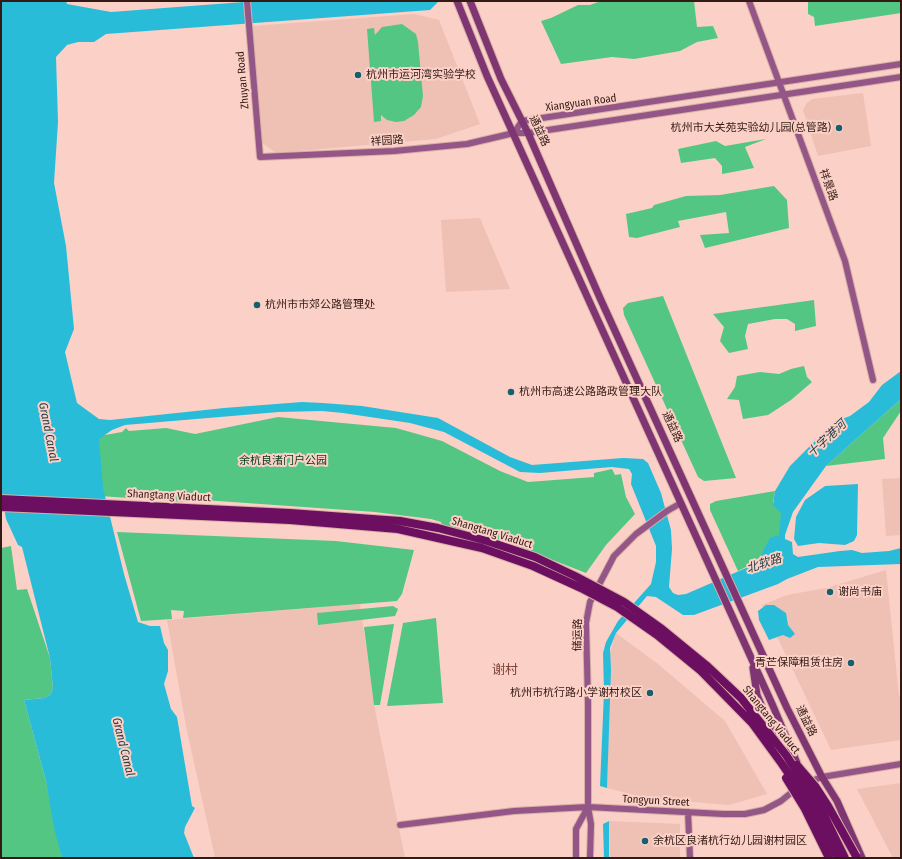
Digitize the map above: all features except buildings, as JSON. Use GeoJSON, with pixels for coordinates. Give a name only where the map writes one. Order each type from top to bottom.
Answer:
{"type":"FeatureCollection","features":[{"type":"Feature","properties":{"kind":"highway","name":"Shangtang Viaduct"},"geometry":{"type":"LineString","coordinates":[[1,499],[360,517],[400,521],[438,528],[487,541],[535,557],[624,602],[662,629],[706,665],[740,698],[786,755],[820,807],[845,858]]}},
{"type":"Feature","properties":{"kind":"highway","name":"Shangtang Viaduct"},"geometry":{"type":"LineString","coordinates":[[1,507],[360,525],[398,529],[482,548],[533,566],[581,588],[617,607],[657,635],[701,671],[752,723],[816,814],[838,858]]}},
{"type":"Feature","properties":{"kind":"highway"},"geometry":{"type":"LineString","coordinates":[[752,723],[805,809],[829,858]]}},
{"type":"Feature","properties":{"kind":"highway"},"geometry":{"type":"LineString","coordinates":[[786,755],[800,767],[815,786],[859,857]]}},
{"type":"Feature","properties":{"kind":"main road","name":"通益路"},"geometry":{"type":"LineString","coordinates":[[470,1],[501,79],[528,133],[600,298],[787,708],[822,777],[837,801],[859,857]]}},
{"type":"Feature","properties":{"kind":"main road"},"geometry":{"type":"LineString","coordinates":[[458,2],[487,76],[789,742],[834,858]]}},
{"type":"Feature","properties":{"kind":"main road"},"geometry":{"type":"LineString","coordinates":[[751,658],[757,695],[825,858]]}},
{"type":"Feature","properties":{"kind":"street","name":"Zhuyan Road"},"geometry":{"type":"LineString","coordinates":[[247,1],[260,157]]}},
{"type":"Feature","properties":{"kind":"street","name":"祥景路"},"geometry":{"type":"LineString","coordinates":[[749,1],[845,261],[873,380]]}},
{"type":"Feature","properties":{"kind":"street","name":"Xiangyuan Road"},"geometry":{"type":"LineString","coordinates":[[522,121],[780,84],[901,64]]}},
{"type":"Feature","properties":{"kind":"street","name":"Xiangyuan Road"},"geometry":{"type":"LineString","coordinates":[[514,133],[528,133],[901,77]]}},
{"type":"Feature","properties":{"kind":"street"},"geometry":{"type":"LineString","coordinates":[[514,133],[522,121]]}},
{"type":"Feature","properties":{"kind":"street","name":"祥园路"},"geometry":{"type":"LineString","coordinates":[[260,157],[394,151],[467,144],[514,133]]}},
{"type":"Feature","properties":{"kind":"street","name":"储运路"},"geometry":{"type":"LineString","coordinates":[[590,858],[591,824],[588,807],[586,623],[590,602],[614,556],[636,534],[667,511],[681,503]]}},
{"type":"Feature","properties":{"kind":"street","name":"Tongyun Street"},"geometry":{"type":"LineString","coordinates":[[400,825],[514,811],[588,807],[745,814],[764,810],[781,801],[795,789],[822,777],[901,764]]}},
{"type":"Feature","properties":{"kind":"street"},"geometry":{"type":"LineString","coordinates":[[576,858],[576,829],[588,807]]}},
{"type":"Feature","properties":{"kind":"street"},"geometry":{"type":"LineString","coordinates":[[688,812],[690,858]]}},
{"type":"Feature","properties":{"kind":"shaded area","name":"杭州市运河湾实验学校"},"geometry":{"type":"Polygon","coordinates":[[[415,14],[439,20],[480,124],[436,139],[276,153],[262,143],[252,26],[415,14]]]}},
{"type":"Feature","properties":{"kind":"shaded area","name":"杭州市大关苑实验幼儿园(总管路)"},"geometry":{"type":"Polygon","coordinates":[[[863,93],[871,146],[818,156],[803,110],[806,104],[812,99],[863,93]]]}},
{"type":"Feature","properties":{"kind":"shaded area"},"geometry":{"type":"Polygon","coordinates":[[[480,218],[510,289],[446,292],[441,220],[480,218]]]}},
{"type":"Feature","properties":{"kind":"shaded area"},"geometry":{"type":"Polygon","coordinates":[[[901,478],[901,535],[886,536],[882,479],[901,478]]]}},
{"type":"Feature","properties":{"kind":"shaded area"},"geometry":{"type":"Polygon","coordinates":[[[886,570],[899,696],[901,696],[901,740],[831,750],[762,605],[787,595],[826,588],[886,570]]]}},
{"type":"Feature","properties":{"kind":"shaded area"},"geometry":{"type":"Polygon","coordinates":[[[360,604],[375,710],[405,858],[215,858],[186,726],[167,620],[360,604]]]}},
{"type":"Feature","properties":{"kind":"shaded area","name":"杭州市杭行路小学谢村校区"},"geometry":{"type":"Polygon","coordinates":[[[616,633],[658,664],[725,721],[767,794],[729,805],[645,798],[607,788],[610,653],[616,633]]]}},
{"type":"Feature","properties":{"kind":"shaded area"},"geometry":{"type":"Polygon","coordinates":[[[901,783],[901,858],[893,858],[857,789],[901,783]]]}},
{"type":"Feature","properties":{"kind":"shaded area","name":"余杭区良渚杭行幼儿园谢村园区"},"geometry":{"type":"Polygon","coordinates":[[[609,821],[680,824],[680,858],[610,858],[609,821]]]}},
{"type":"Feature","properties":{"kind":"green space"},"geometry":{"type":"Polygon","coordinates":[[[601,1],[694,1],[697,27],[713,26],[718,38],[697,42],[680,51],[634,59],[612,57],[561,64],[541,21],[551,18],[578,5],[590,5],[601,1]]]}},
{"type":"Feature","properties":{"kind":"green space"},"geometry":{"type":"Polygon","coordinates":[[[808,1],[901,1],[901,13],[815,26],[814,17],[808,14],[808,1]]]}},
{"type":"Feature","properties":{"kind":"green space"},"geometry":{"type":"Polygon","coordinates":[[[402,24],[416,34],[418,42],[423,96],[421,107],[414,115],[404,121],[396,122],[387,120],[381,115],[381,121],[374,122],[367,29],[374,28],[375,35],[382,27],[402,24]]]}},
{"type":"Feature","properties":{"kind":"green space"},"geometry":{"type":"Polygon","coordinates":[[[766,139],[745,147],[754,168],[722,174],[722,166],[715,158],[681,163],[678,149],[716,141],[725,146],[766,139]]]}},
{"type":"Feature","properties":{"kind":"green space"},"geometry":{"type":"Polygon","coordinates":[[[774,186],[787,200],[789,228],[705,248],[700,235],[729,233],[726,212],[678,221],[680,227],[637,238],[629,237],[626,214],[652,208],[654,205],[686,196],[720,195],[774,186]]]}},
{"type":"Feature","properties":{"kind":"green space"},"geometry":{"type":"Polygon","coordinates":[[[663,296],[736,478],[704,481],[698,477],[624,315],[623,308],[628,303],[663,296]]]}},
{"type":"Feature","properties":{"kind":"green space"},"geometry":{"type":"Polygon","coordinates":[[[814,300],[816,326],[795,331],[795,324],[787,319],[775,319],[748,324],[745,336],[748,349],[729,353],[720,341],[724,327],[713,314],[814,300]]]}},
{"type":"Feature","properties":{"kind":"green space"},"geometry":{"type":"Polygon","coordinates":[[[804,366],[807,377],[812,382],[791,400],[768,415],[743,419],[739,400],[727,399],[735,387],[737,376],[760,372],[779,374],[804,366]]]}},
{"type":"Feature","properties":{"kind":"green space"},"geometry":{"type":"Polygon","coordinates":[[[901,399],[901,411],[883,438],[885,459],[826,466],[901,399]]]}},
{"type":"Feature","properties":{"kind":"green space","name":"余杭良渚门户公园"},"geometry":{"type":"Polygon","coordinates":[[[278,417],[396,428],[442,441],[500,471],[528,482],[594,477],[594,473],[612,469],[615,475],[621,474],[626,497],[635,514],[606,545],[586,573],[504,541],[442,525],[441,522],[431,519],[375,512],[189,499],[187,502],[100,496],[90,434],[105,435],[122,432],[126,428],[129,431],[166,428],[195,434],[278,417]]]}},
{"type":"Feature","properties":{"kind":"green space"},"geometry":{"type":"Polygon","coordinates":[[[775,491],[773,503],[783,510],[781,536],[758,561],[738,571],[710,510],[710,504],[716,501],[775,491]]]}},
{"type":"Feature","properties":{"kind":"green space"},"geometry":{"type":"Polygon","coordinates":[[[117,532],[336,541],[414,550],[402,594],[397,601],[183,618],[184,611],[171,610],[172,619],[141,621],[117,532]]]}},
{"type":"Feature","properties":{"kind":"green space"},"geometry":{"type":"Polygon","coordinates":[[[11,546],[17,590],[27,589],[50,658],[53,688],[51,694],[44,698],[24,700],[46,781],[62,858],[1,858],[1,548],[11,546]]]}},
{"type":"Feature","properties":{"kind":"green space"},"geometry":{"type":"Polygon","coordinates":[[[393,606],[398,609],[395,616],[318,625],[317,613],[393,606]]]}},
{"type":"Feature","properties":{"kind":"green space"},"geometry":{"type":"Polygon","coordinates":[[[436,618],[443,703],[387,706],[403,623],[436,618]]]}},
{"type":"Feature","properties":{"kind":"green space"},"geometry":{"type":"Polygon","coordinates":[[[394,624],[380,705],[374,705],[364,627],[394,624]]]}},
{"type":"Feature","properties":{"kind":"water"},"geometry":{"type":"Polygon","coordinates":[[[1,1],[66,1],[67,4],[111,12],[257,1],[442,1],[438,2],[430,10],[106,34],[94,42],[78,42],[67,45],[56,57],[58,122],[54,183],[66,246],[74,329],[65,352],[77,403],[99,419],[110,420],[224,408],[302,402],[323,403],[362,406],[438,418],[510,457],[532,465],[623,458],[643,459],[648,463],[661,493],[671,530],[672,549],[669,587],[673,593],[678,595],[686,594],[746,568],[758,561],[770,538],[779,535],[781,513],[773,505],[775,491],[790,466],[834,422],[850,416],[869,402],[882,385],[901,371],[901,399],[826,466],[793,512],[785,539],[792,542],[793,554],[798,557],[840,551],[852,550],[862,553],[889,551],[901,548],[901,564],[818,567],[778,584],[694,615],[683,615],[656,597],[647,596],[616,633],[610,648],[611,670],[607,788],[600,786],[604,692],[603,653],[606,642],[618,621],[651,584],[656,562],[656,546],[631,484],[632,474],[629,469],[612,467],[540,473],[520,472],[444,432],[410,423],[322,411],[279,412],[125,425],[112,430],[99,439],[103,488],[124,574],[138,622],[150,626],[160,626],[164,643],[168,650],[168,671],[164,684],[171,709],[177,717],[192,806],[195,808],[185,827],[184,833],[194,858],[62,858],[54,828],[46,781],[24,700],[44,698],[51,694],[53,688],[50,658],[22,547],[18,545],[6,519],[3,502],[1,502],[1,1]]]}},
{"type":"Feature","properties":{"kind":"water"},"geometry":{"type":"Polygon","coordinates":[[[858,484],[857,535],[854,541],[845,545],[819,543],[798,546],[794,539],[796,517],[805,500],[825,486],[858,484]]]}},
{"type":"Feature","properties":{"kind":"water"},"geometry":{"type":"Polygon","coordinates":[[[766,605],[774,605],[786,613],[788,625],[795,634],[790,638],[783,635],[769,640],[759,620],[758,611],[766,605]]]}},
{"type":"Feature","properties":{"kind":"water"},"geometry":{"type":"Polygon","coordinates":[[[609,821],[609,858],[604,858],[603,824],[609,821]]]}},
{"type":"Feature","properties":{"kind":"place","name":"杭州市运河湾实验学校"},"geometry":{"type":"Point","coordinates":[358,75]}},
{"type":"Feature","properties":{"kind":"place","name":"杭州市大关苑实验幼儿园(总管路)"},"geometry":{"type":"Point","coordinates":[839,128]}},
{"type":"Feature","properties":{"kind":"place","name":"杭州市市郊公路管理处"},"geometry":{"type":"Point","coordinates":[257,305]}},
{"type":"Feature","properties":{"kind":"place","name":"杭州市高速公路路政管理大队"},"geometry":{"type":"Point","coordinates":[511,392]}},
{"type":"Feature","properties":{"kind":"place","name":"谢尚书庙"},"geometry":{"type":"Point","coordinates":[830,592]}},
{"type":"Feature","properties":{"kind":"place","name":"青芒保障租赁住房"},"geometry":{"type":"Point","coordinates":[851,663]}},
{"type":"Feature","properties":{"kind":"place","name":"杭州市杭行路小学谢村校区"},"geometry":{"type":"Point","coordinates":[650,693]}},
{"type":"Feature","properties":{"kind":"place","name":"余杭区良渚杭行幼儿园谢村园区"},"geometry":{"type":"Point","coordinates":[645,841]}},
{"type":"Feature","properties":{"kind":"district","name":"谢村"},"geometry":{"type":"Point","coordinates":[505,670]}},
{"type":"Feature","properties":{"kind":"water label","name":"Grand Canal"},"geometry":{"type":"Point","coordinates":[48,432]}},
{"type":"Feature","properties":{"kind":"water label","name":"十字港河"},"geometry":{"type":"Point","coordinates":[827,439]}},
{"type":"Feature","properties":{"kind":"water label","name":"北软路"},"geometry":{"type":"Point","coordinates":[764,564]}},
{"type":"Feature","properties":{"kind":"water label","name":"Grand Canal"},"geometry":{"type":"Point","coordinates":[123,747]}}]}
